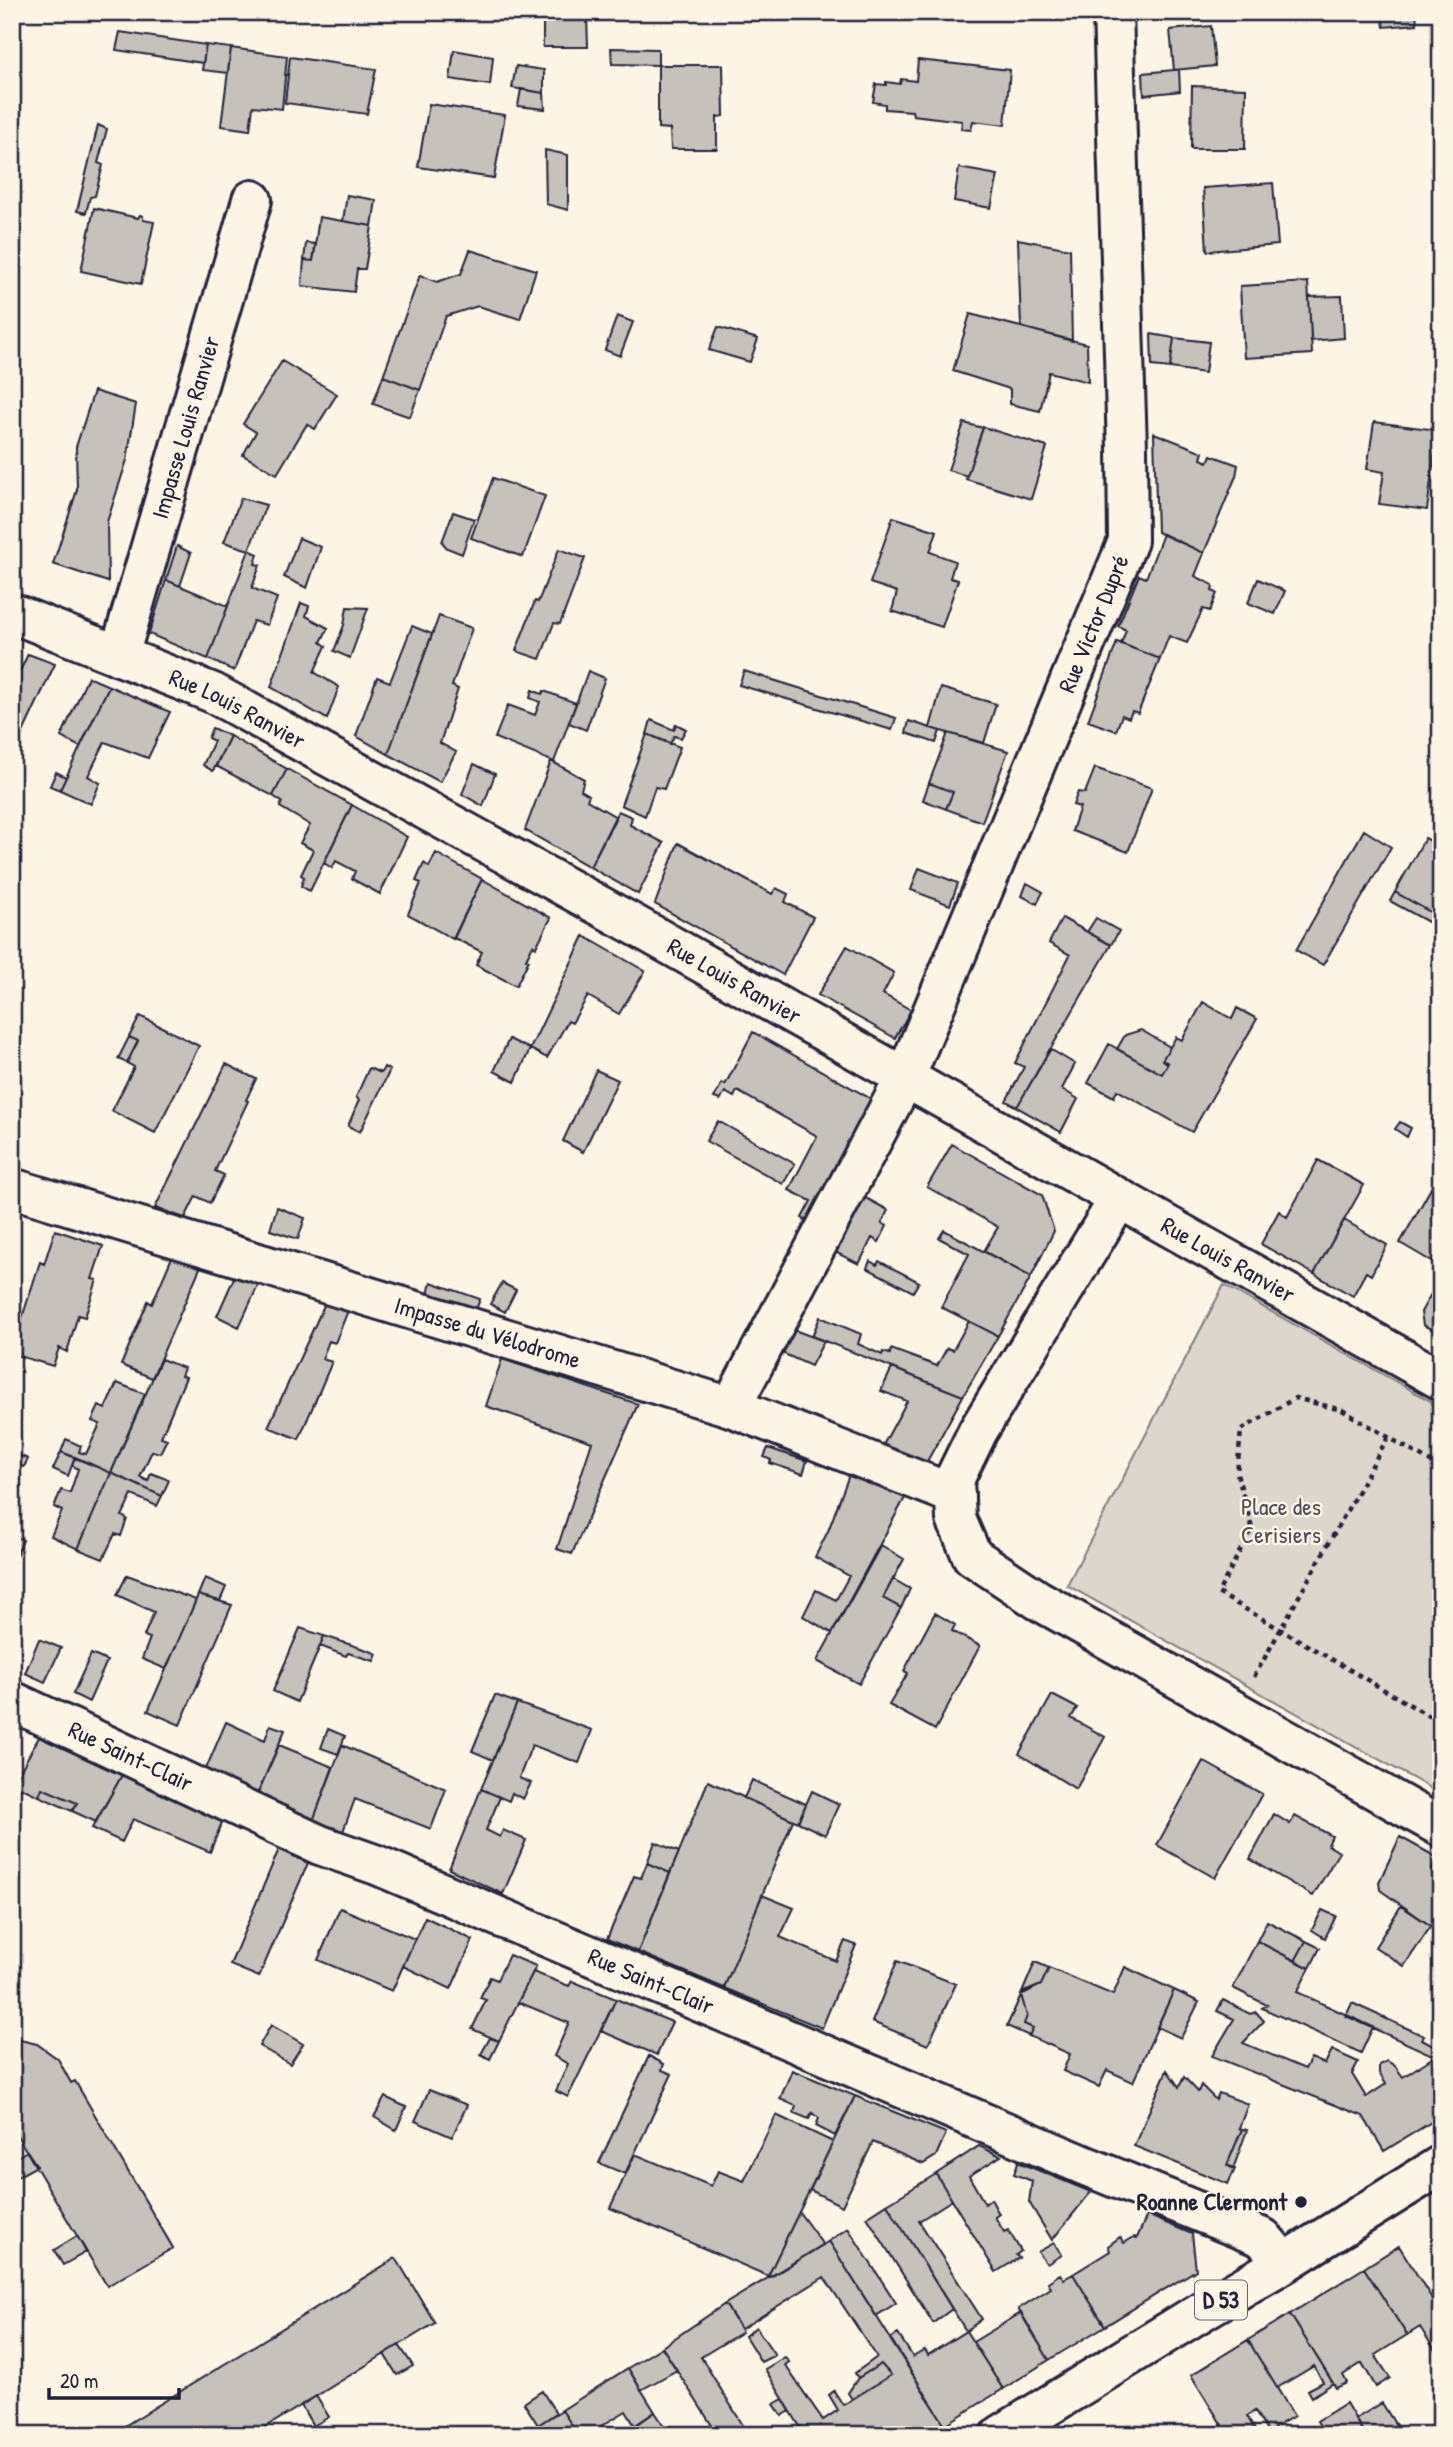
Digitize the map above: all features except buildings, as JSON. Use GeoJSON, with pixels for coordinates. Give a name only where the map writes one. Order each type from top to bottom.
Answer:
{"type":"FeatureCollection","features":[{"type":"Feature","properties":{"kind":"street","name":"Rue Victor Dupré"},"geometry":{"type":"LineString","coordinates":[[731,1407],[905,1078],[1128,541],[1113,12]]}},
{"type":"Feature","properties":{"kind":"street","name":"Impasse Louis Ranvier"},"geometry":{"type":"LineString","coordinates":[[119,656],[252,200]]}},
{"type":"Feature","properties":{"kind":"street","name":"Rue Louis Ranvier"},"geometry":{"type":"LineString","coordinates":[[12,613],[212,693],[633,925],[1441,1380]]}},
{"type":"Feature","properties":{"kind":"street","name":"Impasse du Vélodrome"},"geometry":{"type":"LineString","coordinates":[[12,1188],[731,1407],[955,1495]]}},
{"type":"Feature","properties":{"kind":"street"},"geometry":{"type":"LineString","coordinates":[[1119,1199],[978,1431],[954,1480],[957,1519],[972,1556],[1038,1600],[1441,1827]]}},
{"type":"Feature","properties":{"kind":"street","name":"Rue Saint-Clair"},"geometry":{"type":"LineString","coordinates":[[12,1701],[320,1844],[377,1865],[1061,2156],[1263,2238],[1284,2263]]}},
{"type":"Feature","properties":{"kind":"street","name":"D 53"},"geometry":{"type":"LineString","coordinates":[[1001,2435],[1441,2165]]}},
{"type":"Feature","properties":{"kind":"path"},"geometry":{"type":"LineString","coordinates":[[1441,1468],[1342,1410],[1295,1398],[1241,1430],[1237,1472],[1252,1528],[1218,1593],[1441,1723]]}},
{"type":"Feature","properties":{"kind":"path"},"geometry":{"type":"LineString","coordinates":[[1235,1711],[1388,1437]]}},
{"type":"Feature","properties":{"kind":"green space","name":"Place des Cerisiers"},"geometry":{"type":"Polygon","coordinates":[[[1224,1285],[1441,1407],[1441,1794],[1067,1585],[1224,1285]]]}},
{"type":"Feature","properties":{"kind":"place","name":"Roanne Clermont"},"geometry":{"type":"Point","coordinates":[1301,2202]}}]}
